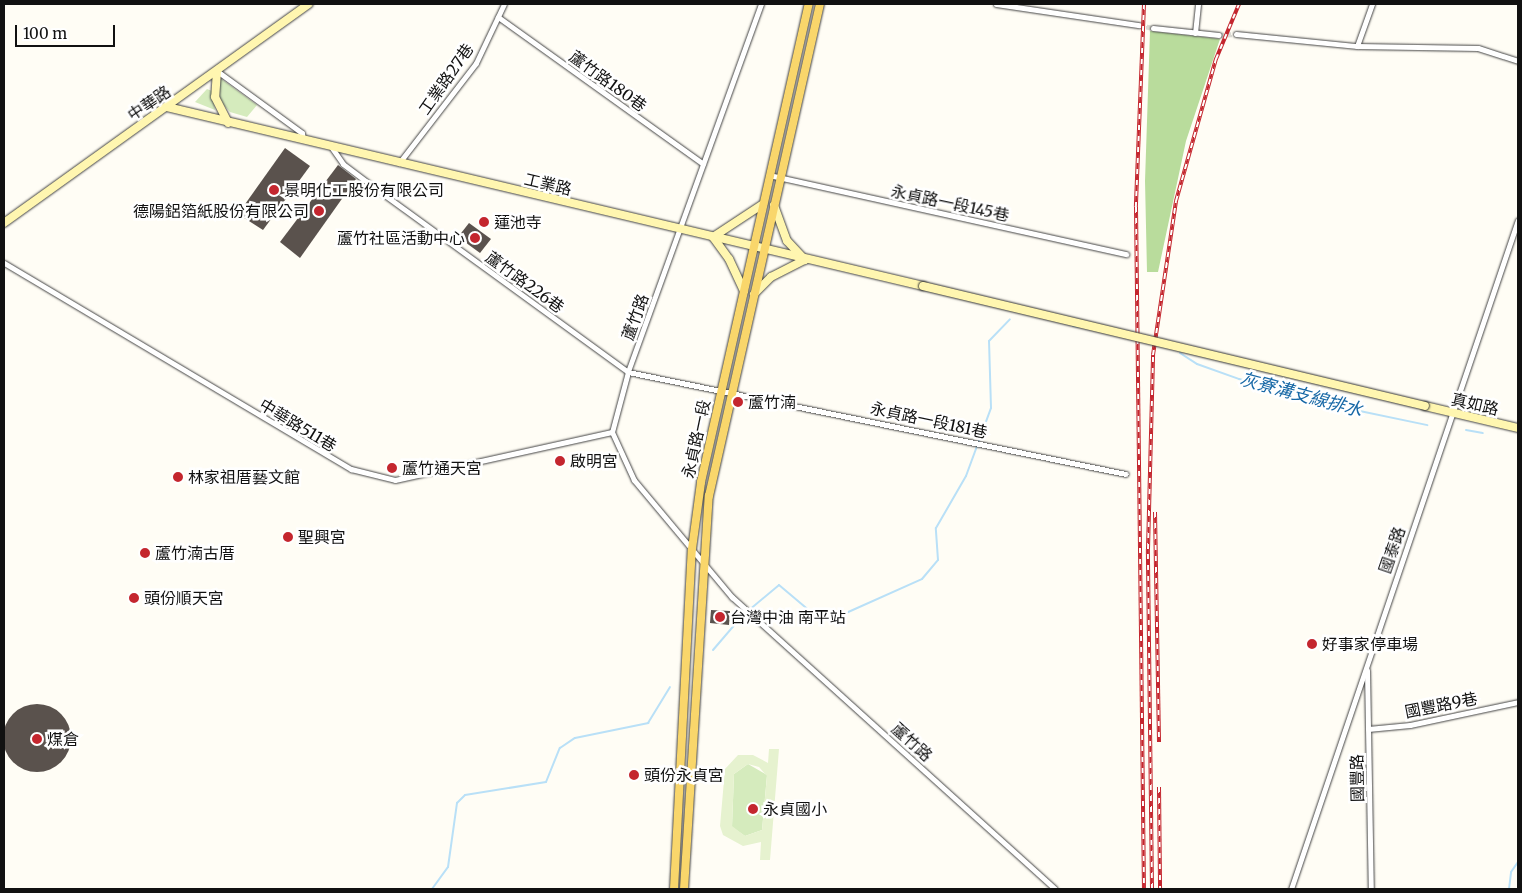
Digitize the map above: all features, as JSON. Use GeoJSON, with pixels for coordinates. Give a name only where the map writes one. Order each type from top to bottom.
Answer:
{"type":"FeatureCollection","features":[{"type":"Feature","properties":{"kind":"main road","name":"永貞路一段"},"geometry":{"type":"LineString","coordinates":[[684,889],[702,562],[709,496],[744,291],[809,4]]}},
{"type":"Feature","properties":{"kind":"main road","name":"永貞路一段"},"geometry":{"type":"LineString","coordinates":[[674,889],[692,549],[701,482],[754,294],[820,4]]}},
{"type":"Feature","properties":{"kind":"main road"},"geometry":{"type":"LineString","coordinates":[[675,873],[685,873]]}},
{"type":"Feature","properties":{"kind":"street","name":"中華路"},"geometry":{"type":"LineString","coordinates":[[4,223],[309,4]]}},
{"type":"Feature","properties":{"kind":"street","name":"工業路27巷"},"geometry":{"type":"LineString","coordinates":[[400,163],[476,63],[504,4]]}},
{"type":"Feature","properties":{"kind":"street","name":"蘆竹路"},"geometry":{"type":"LineString","coordinates":[[612,432],[628,372],[761,4]]}},
{"type":"Feature","properties":{"kind":"street"},"geometry":{"type":"LineString","coordinates":[[996,4],[1139,25]]}},
{"type":"Feature","properties":{"kind":"street"},"geometry":{"type":"LineString","coordinates":[[1195,33],[1198,4]]}},
{"type":"Feature","properties":{"kind":"street"},"geometry":{"type":"LineString","coordinates":[[1357,46],[1372,4]]}},
{"type":"Feature","properties":{"kind":"street","name":"蘆竹路180巷"},"geometry":{"type":"LineString","coordinates":[[498,18],[704,164]]}},
{"type":"Feature","properties":{"kind":"street"},"geometry":{"type":"LineString","coordinates":[[1153,28],[1219,35]]}},
{"type":"Feature","properties":{"kind":"street"},"geometry":{"type":"LineString","coordinates":[[1236,34],[1357,46],[1478,48],[1518,61]]}},
{"type":"Feature","properties":{"kind":"street"},"geometry":{"type":"LineString","coordinates":[[217,71],[215,97],[228,123]]}},
{"type":"Feature","properties":{"kind":"street"},"geometry":{"type":"LineString","coordinates":[[217,71],[302,133],[303,141]]}},
{"type":"Feature","properties":{"kind":"street","name":"工業路"},"geometry":{"type":"LineString","coordinates":[[167,107],[754,248],[923,286]]}},
{"type":"Feature","properties":{"kind":"street","name":"蘆竹路226巷"},"geometry":{"type":"LineString","coordinates":[[332,148],[350,169],[628,372],[727,390]]}},
{"type":"Feature","properties":{"kind":"street","name":"永貞路一段145巷"},"geometry":{"type":"LineString","coordinates":[[769,175],[1126,254]]}},
{"type":"Feature","properties":{"kind":"street"},"geometry":{"type":"LineString","coordinates":[[744,291],[729,259],[713,237],[764,204]]}},
{"type":"Feature","properties":{"kind":"street"},"geometry":{"type":"LineString","coordinates":[[754,294],[771,277],[806,260],[787,241],[774,204]]}},
{"type":"Feature","properties":{"kind":"street","name":"國泰路"},"geometry":{"type":"LineString","coordinates":[[1291,889],[1518,220]]}},
{"type":"Feature","properties":{"kind":"street","name":"中華路511巷"},"geometry":{"type":"LineString","coordinates":[[4,263],[351,469],[395,480],[612,432]]}},
{"type":"Feature","properties":{"kind":"street","name":"真如路"},"geometry":{"type":"LineString","coordinates":[[923,286],[1518,428]]}},
{"type":"Feature","properties":{"kind":"street","name":"永貞路一段181巷"},"geometry":{"type":"LineString","coordinates":[[727,390],[1126,474]]}},
{"type":"Feature","properties":{"kind":"street"},"geometry":{"type":"LineString","coordinates":[[612,432],[634,480],[702,562]]}},
{"type":"Feature","properties":{"kind":"street","name":"蘆竹路"},"geometry":{"type":"LineString","coordinates":[[702,562],[750,615],[1055,889]]}},
{"type":"Feature","properties":{"kind":"street","name":"國豐路"},"geometry":{"type":"LineString","coordinates":[[1367,667],[1371,889]]}},
{"type":"Feature","properties":{"kind":"street","name":"國豐路9巷"},"geometry":{"type":"LineString","coordinates":[[1368,729],[1410,725],[1518,702]]}},
{"type":"Feature","properties":{"kind":"green space"},"geometry":{"type":"Polygon","coordinates":[[[1150,31],[1220,39],[1186,141],[1158,272],[1147,272],[1145,181],[1150,31]]]}},
{"type":"Feature","properties":{"kind":"green space"},"geometry":{"type":"Polygon","coordinates":[[[220,78],[257,105],[247,117],[230,112],[220,101],[220,78]]]}},
{"type":"Feature","properties":{"kind":"green space"},"geometry":{"type":"Polygon","coordinates":[[[207,89],[212,91],[215,110],[195,102],[207,89]]]}},
{"type":"Feature","properties":{"kind":"green space"},"geometry":{"type":"Polygon","coordinates":[[[769,749],[779,749],[770,860],[760,860],[761,842],[743,846],[723,835],[720,826],[725,769],[738,755],[753,755],[768,763],[769,749]],[[748,764],[734,774],[732,826],[745,836],[762,830],[767,776],[759,767],[748,764]]]}},
{"type":"Feature","properties":{"kind":"green space"},"geometry":{"type":"Polygon","coordinates":[[[748,764],[767,775],[762,830],[745,836],[732,827],[734,774],[748,764]]]}},
{"type":"Feature","properties":{"kind":"building","name":"景明化工股份有限公司"},"geometry":{"type":"Polygon","coordinates":[[[285,148],[310,166],[263,230],[238,214],[285,148]]]}},
{"type":"Feature","properties":{"kind":"building","name":"德陽鋁箔紙股份有限公司"},"geometry":{"type":"Polygon","coordinates":[[[338,165],[356,179],[300,258],[280,242],[338,165]]]}},
{"type":"Feature","properties":{"kind":"building","name":"蘆竹社區活動中心"},"geometry":{"type":"Polygon","coordinates":[[[469,223],[491,239],[480,253],[458,237],[469,223]]]}},
{"type":"Feature","properties":{"kind":"building","name":"台灣中油 南平站"},"geometry":{"type":"Polygon","coordinates":[[[711,610],[730,611],[729,625],[710,623],[711,610]]]}},
{"type":"Feature","properties":{"kind":"building","name":"煤倉"},"geometry":{"type":"Polygon","coordinates":[[[37,704],[50,707],[61,714],[68,725],[71,738],[68,751],[61,762],[50,769],[37,772],[24,769],[13,762],[6,751],[3,738],[6,725],[13,714],[24,707],[37,704]]]}},
{"type":"Feature","properties":{"kind":"waterway","name":"灰寮溝支線排水"},"geometry":{"type":"LineString","coordinates":[[713,650],[742,616],[779,585],[817,617],[846,613],[922,579],[938,560],[936,528],[966,476],[991,408],[989,341],[1010,319]]}},
{"type":"Feature","properties":{"kind":"waterway","name":"灰寮溝支線排水"},"geometry":{"type":"LineString","coordinates":[[1073,326],[1080,327]]}},
{"type":"Feature","properties":{"kind":"waterway","name":"灰寮溝支線排水"},"geometry":{"type":"LineString","coordinates":[[1180,353],[1197,364],[1239,379],[1355,410],[1427,425]]}},
{"type":"Feature","properties":{"kind":"waterway","name":"灰寮溝支線排水"},"geometry":{"type":"LineString","coordinates":[[1466,430],[1483,433]]}},
{"type":"Feature","properties":{"kind":"waterway"},"geometry":{"type":"LineString","coordinates":[[432,889],[448,867],[457,803],[465,795],[546,782],[560,748],[575,738],[648,723],[670,687]]}},
{"type":"Feature","properties":{"kind":"waterway"},"geometry":{"type":"LineString","coordinates":[[1509,889],[1511,872],[1518,862]]}},
{"type":"Feature","properties":{"kind":"tunnel"},"geometry":{"type":"LineString","coordinates":[[1139,25],[1153,28]]}},
{"type":"Feature","properties":{"kind":"tunnel"},"geometry":{"type":"LineString","coordinates":[[1219,35],[1236,34]]}},
{"type":"Feature","properties":{"kind":"railway"},"geometry":{"type":"LineString","coordinates":[[1144,4],[1136,207],[1144,889]]}},
{"type":"Feature","properties":{"kind":"railway"},"geometry":{"type":"LineString","coordinates":[[1152,889],[1148,549],[1153,355],[1176,201],[1216,59],[1239,4]]}},
{"type":"Feature","properties":{"kind":"railway"},"geometry":{"type":"LineString","coordinates":[[1155,512],[1159,742]]}},
{"type":"Feature","properties":{"kind":"railway"},"geometry":{"type":"LineString","coordinates":[[1159,787],[1160,889]]}},
{"type":"Feature","properties":{"kind":"place","name":"景明化工股份有限公司"},"geometry":{"type":"Point","coordinates":[274,190]}},
{"type":"Feature","properties":{"kind":"place","name":"德陽鋁箔紙股份有限公司"},"geometry":{"type":"Point","coordinates":[319,211]}},
{"type":"Feature","properties":{"kind":"place","name":"蓮池寺"},"geometry":{"type":"Point","coordinates":[484,222]}},
{"type":"Feature","properties":{"kind":"place","name":"蘆竹社區活動中心"},"geometry":{"type":"Point","coordinates":[475,238]}},
{"type":"Feature","properties":{"kind":"place","name":"蘆竹湳"},"geometry":{"type":"Point","coordinates":[738,402]}},
{"type":"Feature","properties":{"kind":"place","name":"啟明宮"},"geometry":{"type":"Point","coordinates":[560,461]}},
{"type":"Feature","properties":{"kind":"place","name":"蘆竹通天宮"},"geometry":{"type":"Point","coordinates":[392,468]}},
{"type":"Feature","properties":{"kind":"place","name":"林家祖厝藝文館"},"geometry":{"type":"Point","coordinates":[178,477]}},
{"type":"Feature","properties":{"kind":"place","name":"聖興宮"},"geometry":{"type":"Point","coordinates":[288,537]}},
{"type":"Feature","properties":{"kind":"place","name":"蘆竹湳古厝"},"geometry":{"type":"Point","coordinates":[145,553]}},
{"type":"Feature","properties":{"kind":"place","name":"頭份順天宮"},"geometry":{"type":"Point","coordinates":[134,598]}},
{"type":"Feature","properties":{"kind":"place","name":"台灣中油 南平站"},"geometry":{"type":"Point","coordinates":[720,617]}},
{"type":"Feature","properties":{"kind":"place","name":"好事家停車場"},"geometry":{"type":"Point","coordinates":[1312,644]}},
{"type":"Feature","properties":{"kind":"place","name":"煤倉"},"geometry":{"type":"Point","coordinates":[37,739]}},
{"type":"Feature","properties":{"kind":"place","name":"頭份永貞宮"},"geometry":{"type":"Point","coordinates":[634,775]}},
{"type":"Feature","properties":{"kind":"place","name":"永貞國小"},"geometry":{"type":"Point","coordinates":[753,809]}}]}
